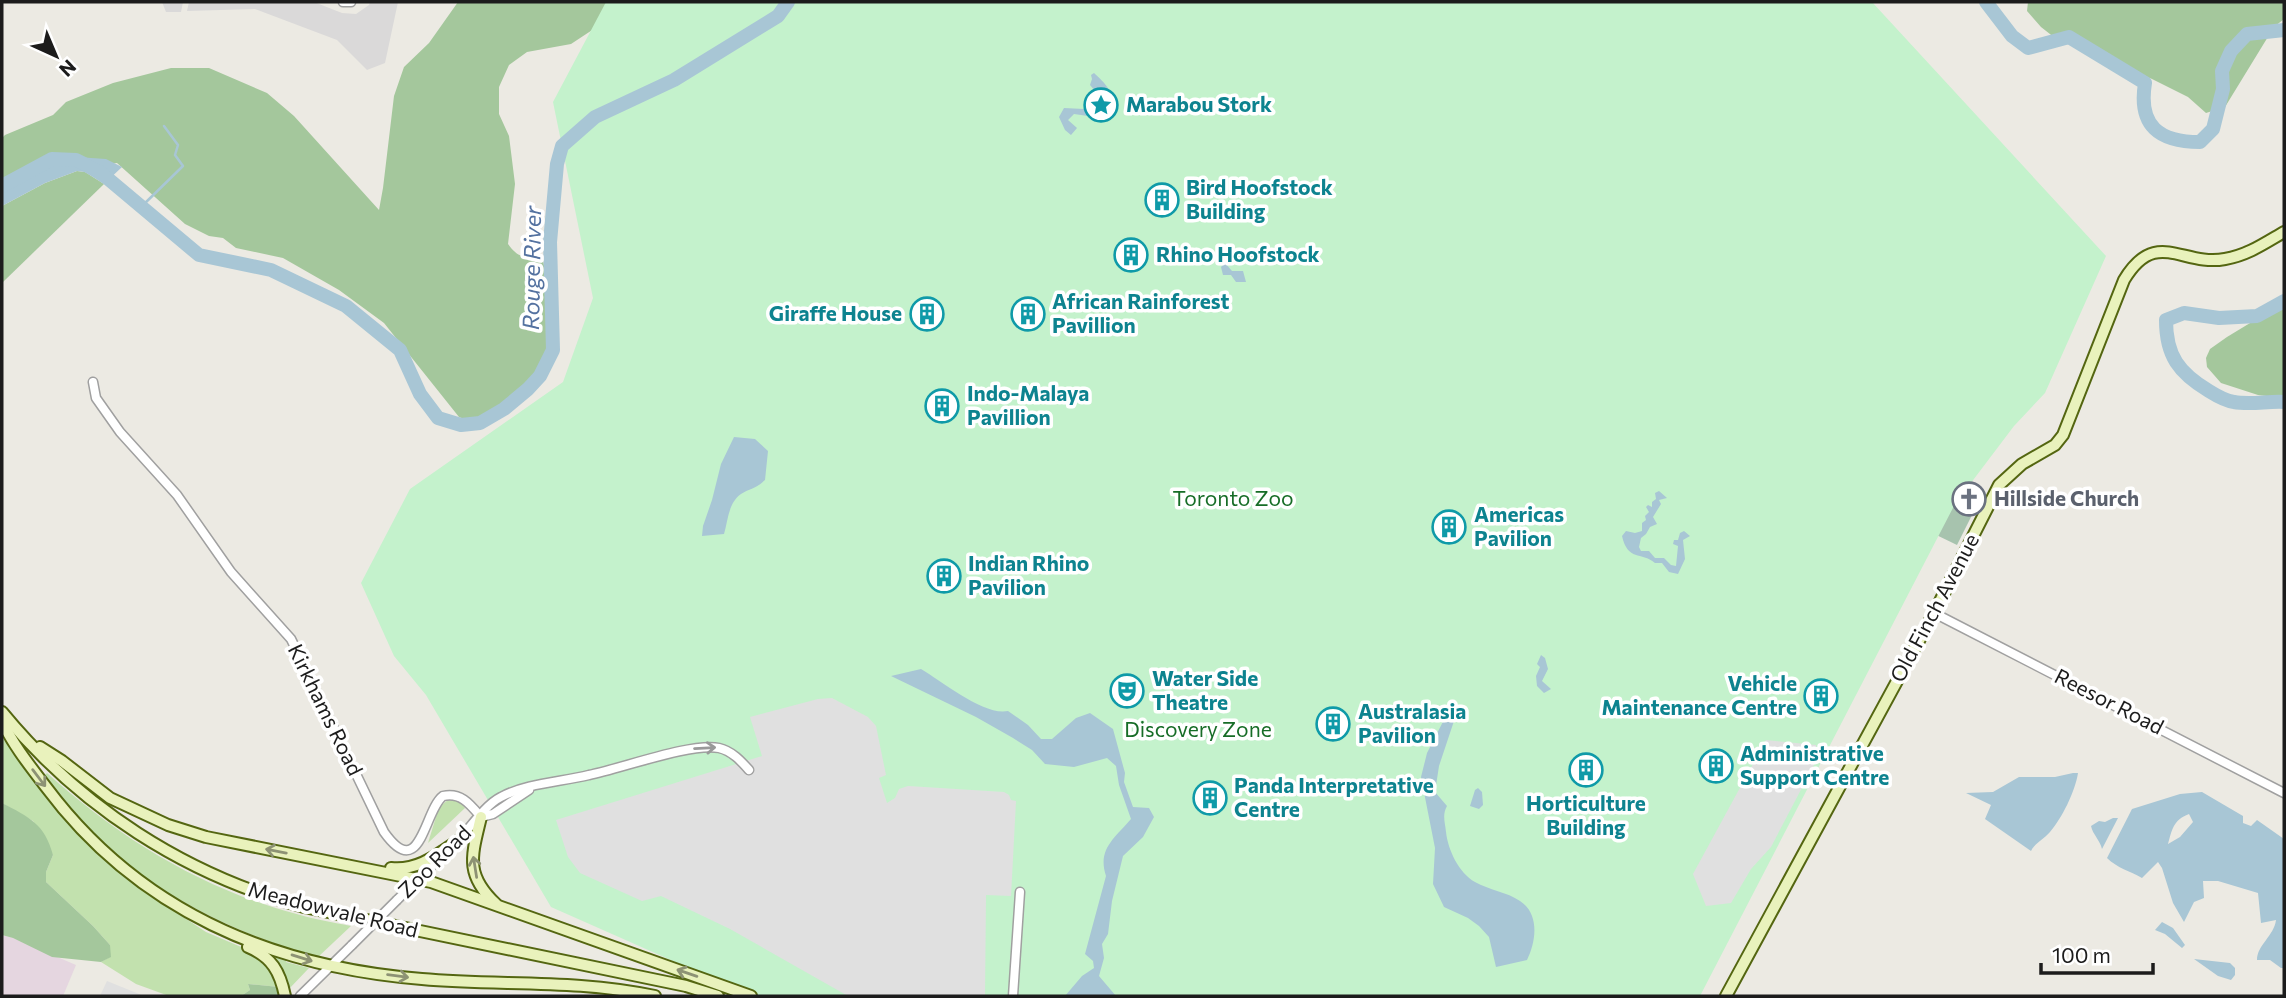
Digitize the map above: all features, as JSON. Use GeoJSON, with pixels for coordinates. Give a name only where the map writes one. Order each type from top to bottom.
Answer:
{"type":"FeatureCollection","features":[{"type":"Feature","properties":{"kind":"main road","name":"Old Finch Avenue"},"geometry":{"type":"LineString","coordinates":[[1726,996],[1934,613],[1998,485],[2022,464],[2055,444],[2063,435],[2123,280],[2133,264],[2142,257],[2155,253],[2172,252],[2222,260],[2249,253],[2284,232]]}},
{"type":"Feature","properties":{"kind":"main road","name":"Meadowvale Road"},"geometry":{"type":"LineString","coordinates":[[2,712],[78,789],[151,843],[215,877],[259,895],[304,907],[685,986],[718,996]]}},
{"type":"Feature","properties":{"kind":"main road"},"geometry":{"type":"LineString","coordinates":[[2,721],[10,740],[39,779],[62,809],[89,837],[137,880],[200,921],[267,957],[281,975],[285,996]]}},
{"type":"Feature","properties":{"kind":"main road"},"geometry":{"type":"LineString","coordinates":[[23,736],[62,761],[110,798],[145,816],[206,837],[419,879],[751,996]]}},
{"type":"Feature","properties":{"kind":"main road"},"geometry":{"type":"LineString","coordinates":[[481,817],[472,862],[482,888],[501,908]]}},
{"type":"Feature","properties":{"kind":"main road"},"geometry":{"type":"LineString","coordinates":[[343,863],[401,869],[414,867],[459,840]]}},
{"type":"Feature","properties":{"kind":"main road"},"geometry":{"type":"LineString","coordinates":[[200,921],[273,949],[357,972],[423,979],[551,982],[654,996]]}},
{"type":"Feature","properties":{"kind":"street"},"geometry":{"type":"LineString","coordinates":[[343,2],[351,2]]}},
{"type":"Feature","properties":{"kind":"street","name":"Kirkhams Road"},"geometry":{"type":"LineString","coordinates":[[93,382],[96,398],[120,432],[177,495],[231,572],[291,639],[384,832],[393,844],[401,849],[410,849],[417,845],[426,832],[432,809],[443,796],[455,794],[461,797],[481,817]]}},
{"type":"Feature","properties":{"kind":"street","name":"Reesor Road"},"geometry":{"type":"LineString","coordinates":[[1934,613],[2284,793]]}},
{"type":"Feature","properties":{"kind":"street","name":"Zoo Road"},"geometry":{"type":"LineString","coordinates":[[302,995],[481,817],[493,814],[533,786],[591,775],[694,748],[718,748],[730,752],[749,769]]}},
{"type":"Feature","properties":{"kind":"street"},"geometry":{"type":"LineString","coordinates":[[1013,996],[1020,892]]}},
{"type":"Feature","properties":{"kind":"shaded area"},"geometry":{"type":"Polygon","coordinates":[[[162,2],[183,2],[181,12],[166,12],[162,2]]]}},
{"type":"Feature","properties":{"kind":"shaded area"},"geometry":{"type":"Polygon","coordinates":[[[189,2],[314,2],[342,13],[356,14],[370,2],[398,2],[385,63],[367,70],[337,40],[255,9],[187,11],[189,2]]]}},
{"type":"Feature","properties":{"kind":"shaded area"},"geometry":{"type":"Polygon","coordinates":[[[832,698],[868,717],[876,726],[886,775],[879,778],[887,803],[895,798],[899,789],[908,786],[1004,792],[1011,800],[1016,801],[1011,896],[986,895],[985,996],[848,996],[730,929],[661,896],[642,901],[580,873],[568,857],[556,820],[762,756],[750,717],[818,699],[832,698]]]}},
{"type":"Feature","properties":{"kind":"shaded area"},"geometry":{"type":"Polygon","coordinates":[[[1766,740],[1816,745],[1817,759],[1771,847],[1751,869],[1731,903],[1706,906],[1693,874],[1766,740]]]}},
{"type":"Feature","properties":{"kind":"shaded area"},"geometry":{"type":"Polygon","coordinates":[[[2,935],[76,965],[63,996],[2,996],[2,935]]]}},
{"type":"Feature","properties":{"kind":"shaded area"},"geometry":{"type":"Polygon","coordinates":[[[107,981],[144,996],[100,996],[107,981]]]}},
{"type":"Feature","properties":{"kind":"green space"},"geometry":{"type":"Polygon","coordinates":[[[458,2],[767,2],[612,17],[571,44],[527,52],[509,65],[499,87],[499,114],[509,136],[515,184],[508,244],[523,256],[542,255],[556,332],[552,355],[537,378],[484,424],[477,425],[459,417],[384,323],[339,290],[283,258],[236,248],[223,238],[209,236],[185,224],[117,163],[17,175],[2,184],[2,138],[5,135],[53,115],[66,102],[113,83],[171,68],[209,68],[267,93],[294,116],[379,210],[394,96],[404,67],[429,43],[458,2]]]}},
{"type":"Feature","properties":{"kind":"green space","name":"Toronto Zoo"},"geometry":{"type":"Polygon","coordinates":[[[606,2],[1872,2],[2106,256],[2045,393],[2014,426],[1955,504],[1700,996],[752,996],[551,907],[426,695],[394,656],[361,583],[410,489],[563,382],[593,298],[553,102],[606,2]]]}},
{"type":"Feature","properties":{"kind":"green space"},"geometry":{"type":"Polygon","coordinates":[[[2028,2],[2284,2],[2284,19],[2274,27],[2225,107],[2206,113],[2188,97],[2152,79],[2055,38],[2027,11],[2028,2]]]}},
{"type":"Feature","properties":{"kind":"green space"},"geometry":{"type":"Polygon","coordinates":[[[77,171],[85,172],[104,184],[2,283],[2,206],[45,183],[77,171]]]}},
{"type":"Feature","properties":{"kind":"green space"},"geometry":{"type":"Polygon","coordinates":[[[2284,309],[2284,398],[2258,395],[2221,383],[2207,367],[2206,358],[2210,349],[2255,320],[2284,309]]]}},
{"type":"Feature","properties":{"kind":"green space"},"geometry":{"type":"Polygon","coordinates":[[[1939,494],[1974,511],[1957,545],[1922,528],[1939,494]]]}},
{"type":"Feature","properties":{"kind":"green space"},"geometry":{"type":"Polygon","coordinates":[[[2,737],[66,820],[102,857],[206,932],[258,954],[266,960],[279,987],[248,984],[250,990],[241,996],[169,996],[136,984],[101,962],[110,957],[110,945],[46,882],[46,872],[53,855],[33,821],[2,803],[2,737]]]}},
{"type":"Feature","properties":{"kind":"green space"},"geometry":{"type":"Polygon","coordinates":[[[47,773],[132,839],[193,875],[259,902],[307,917],[351,926],[317,958],[251,934],[190,906],[162,889],[107,847],[67,806],[44,776],[47,773]]]}},
{"type":"Feature","properties":{"kind":"green space"},"geometry":{"type":"Polygon","coordinates":[[[448,800],[460,801],[465,808],[428,843],[439,807],[448,800]]]}},
{"type":"Feature","properties":{"kind":"green space"},"geometry":{"type":"Polygon","coordinates":[[[2,803],[28,817],[45,836],[53,855],[46,872],[46,882],[110,945],[111,957],[101,962],[52,957],[2,935],[2,803]]]}},
{"type":"Feature","properties":{"kind":"green space"},"geometry":{"type":"Polygon","coordinates":[[[271,955],[287,959],[286,962],[309,968],[288,990],[280,966],[271,955]]]}},
{"type":"Feature","properties":{"kind":"green space"},"geometry":{"type":"Polygon","coordinates":[[[248,984],[279,987],[280,994],[241,996],[250,990],[248,984]]]}},
{"type":"Feature","properties":{"kind":"water","name":"Marabou Stork"},"geometry":{"type":"Polygon","coordinates":[[[1094,73],[1111,92],[1113,107],[1088,116],[1074,114],[1068,120],[1077,128],[1071,135],[1065,130],[1059,117],[1064,108],[1084,109],[1098,103],[1095,91],[1090,85],[1091,75],[1094,73]]]}},
{"type":"Feature","properties":{"kind":"water"},"geometry":{"type":"Polygon","coordinates":[[[77,157],[106,159],[122,167],[104,184],[85,172],[77,171],[45,183],[2,206],[2,184],[17,175],[77,157]]]}},
{"type":"Feature","properties":{"kind":"water"},"geometry":{"type":"Polygon","coordinates":[[[1225,263],[1232,271],[1243,271],[1246,282],[1236,282],[1231,275],[1223,275],[1221,267],[1225,263]]]}},
{"type":"Feature","properties":{"kind":"water"},"geometry":{"type":"Polygon","coordinates":[[[734,437],[755,439],[768,451],[765,480],[737,498],[731,507],[724,534],[702,536],[721,464],[734,437]]]}},
{"type":"Feature","properties":{"kind":"water"},"geometry":{"type":"Polygon","coordinates":[[[1659,491],[1667,498],[1659,500],[1661,504],[1653,517],[1657,524],[1650,527],[1641,538],[1639,547],[1641,551],[1649,551],[1655,558],[1664,558],[1676,566],[1678,546],[1673,544],[1684,531],[1690,536],[1683,540],[1685,559],[1678,574],[1669,572],[1662,563],[1655,563],[1631,553],[1622,536],[1626,531],[1642,531],[1642,523],[1649,512],[1646,507],[1652,507],[1652,502],[1656,499],[1655,493],[1659,491]]]}},
{"type":"Feature","properties":{"kind":"water"},"geometry":{"type":"Polygon","coordinates":[[[1541,655],[1545,658],[1548,669],[1542,681],[1551,689],[1544,693],[1537,686],[1536,676],[1541,655]]]}},
{"type":"Feature","properties":{"kind":"water"},"geometry":{"type":"Polygon","coordinates":[[[921,669],[976,703],[998,711],[1008,711],[1028,725],[1041,739],[1052,739],[1076,718],[1090,713],[1113,729],[1125,773],[1124,782],[1133,807],[1149,808],[1154,817],[1143,837],[1123,856],[1112,901],[1108,934],[1102,944],[1104,958],[1099,976],[1116,996],[1065,996],[1082,976],[1094,968],[1093,961],[1085,954],[1106,876],[1104,858],[1109,844],[1131,819],[1119,785],[1116,766],[1107,758],[1074,767],[1045,764],[1032,750],[1013,738],[891,676],[921,669]]]}},
{"type":"Feature","properties":{"kind":"water"},"geometry":{"type":"Polygon","coordinates":[[[1452,704],[1457,712],[1439,766],[1435,792],[1447,806],[1444,819],[1449,846],[1459,867],[1469,878],[1515,898],[1531,913],[1534,937],[1527,960],[1496,967],[1489,937],[1468,918],[1444,907],[1433,884],[1435,848],[1421,777],[1427,753],[1452,704]]]}},
{"type":"Feature","properties":{"kind":"water"},"geometry":{"type":"Polygon","coordinates":[[[2078,773],[2063,812],[2055,826],[2031,851],[1985,819],[1991,805],[1966,793],[1993,792],[2019,777],[2055,777],[2078,773]]]}},
{"type":"Feature","properties":{"kind":"water"},"geometry":{"type":"Polygon","coordinates":[[[1478,788],[1482,792],[1483,805],[1479,809],[1470,806],[1478,788]]]}},
{"type":"Feature","properties":{"kind":"water"},"geometry":{"type":"Polygon","coordinates":[[[2202,792],[2243,816],[2243,823],[2251,826],[2257,820],[2284,839],[2284,968],[2270,960],[2257,960],[2276,920],[2261,923],[2258,893],[2218,881],[2203,881],[2204,898],[2194,902],[2184,922],[2173,903],[2158,862],[2142,878],[2107,858],[2132,809],[2180,794],[2202,792]],[[2189,814],[2180,819],[2174,826],[2168,844],[2180,837],[2193,822],[2189,814]]]}},
{"type":"Feature","properties":{"kind":"water"},"geometry":{"type":"Polygon","coordinates":[[[2118,818],[2102,849],[2091,826],[2118,818]]]}},
{"type":"Feature","properties":{"kind":"water"},"geometry":{"type":"Polygon","coordinates":[[[2162,922],[2173,928],[2185,945],[2182,948],[2165,934],[2155,930],[2162,922]]]}},
{"type":"Feature","properties":{"kind":"water"},"geometry":{"type":"Polygon","coordinates":[[[2194,959],[2230,963],[2235,968],[2235,975],[2231,980],[2218,976],[2194,959]]]}},
{"type":"Feature","properties":{"kind":"waterway","name":"Rouge River"},"geometry":{"type":"LineString","coordinates":[[2,186],[52,159],[76,160],[100,172],[199,255],[271,270],[346,306],[400,350],[420,394],[438,418],[461,425],[480,423],[504,409],[528,389],[540,376],[553,350],[550,242],[557,164],[562,146],[595,117],[674,80],[778,16],[788,2]]}},
{"type":"Feature","properties":{"kind":"waterway","name":"Rouge River"},"geometry":{"type":"LineString","coordinates":[[1986,2],[2012,36],[2028,48],[2069,37],[2145,83],[2145,110],[2154,129],[2173,139],[2186,141],[2200,142],[2213,129],[2223,89],[2222,71],[2231,51],[2247,34],[2284,30]]}},
{"type":"Feature","properties":{"kind":"waterway"},"geometry":{"type":"LineString","coordinates":[[142,206],[183,166],[175,155],[178,145],[164,126]]}},
{"type":"Feature","properties":{"kind":"waterway","name":"Rouge River"},"geometry":{"type":"LineString","coordinates":[[2284,301],[2257,316],[2219,318],[2184,313],[2166,320],[2168,344],[2176,362],[2199,384],[2231,401],[2284,402]]}},
{"type":"Feature","properties":{"kind":"place","name":"Marabou Stork"},"geometry":{"type":"Point","coordinates":[1101,105]}},
{"type":"Feature","properties":{"kind":"place","name":"Bird Hoofstock Building"},"geometry":{"type":"Point","coordinates":[1162,200]}},
{"type":"Feature","properties":{"kind":"place","name":"Rhino Hoofstock"},"geometry":{"type":"Point","coordinates":[1131,255]}},
{"type":"Feature","properties":{"kind":"place","name":"Giraffe House"},"geometry":{"type":"Point","coordinates":[927,314]}},
{"type":"Feature","properties":{"kind":"place","name":"African Rainforest Pavillion"},"geometry":{"type":"Point","coordinates":[1028,314]}},
{"type":"Feature","properties":{"kind":"place","name":"Indo-Malaya Pavillion"},"geometry":{"type":"Point","coordinates":[942,406]}},
{"type":"Feature","properties":{"kind":"place","name":"Hillside Church"},"geometry":{"type":"Point","coordinates":[1969,499]}},
{"type":"Feature","properties":{"kind":"place","name":"Americas Pavilion"},"geometry":{"type":"Point","coordinates":[1449,527]}},
{"type":"Feature","properties":{"kind":"place","name":"Indian Rhino Pavilion"},"geometry":{"type":"Point","coordinates":[944,576]}},
{"type":"Feature","properties":{"kind":"place","name":"Water Side Theatre"},"geometry":{"type":"Point","coordinates":[1127,691]}},
{"type":"Feature","properties":{"kind":"place","name":"Vehicle Maintenance Centre"},"geometry":{"type":"Point","coordinates":[1821,696]}},
{"type":"Feature","properties":{"kind":"place","name":"Australasia Pavilion"},"geometry":{"type":"Point","coordinates":[1333,724]}},
{"type":"Feature","properties":{"kind":"place","name":"Administrative Support Centre"},"geometry":{"type":"Point","coordinates":[1716,766]}},
{"type":"Feature","properties":{"kind":"place","name":"Horticulture Building"},"geometry":{"type":"Point","coordinates":[1586,770]}},
{"type":"Feature","properties":{"kind":"place","name":"Panda Interpretative Centre"},"geometry":{"type":"Point","coordinates":[1210,798]}},
{"type":"Feature","properties":{"kind":"park label","name":"Discovery Zone"},"geometry":{"type":"Point","coordinates":[1198,730]}}]}
